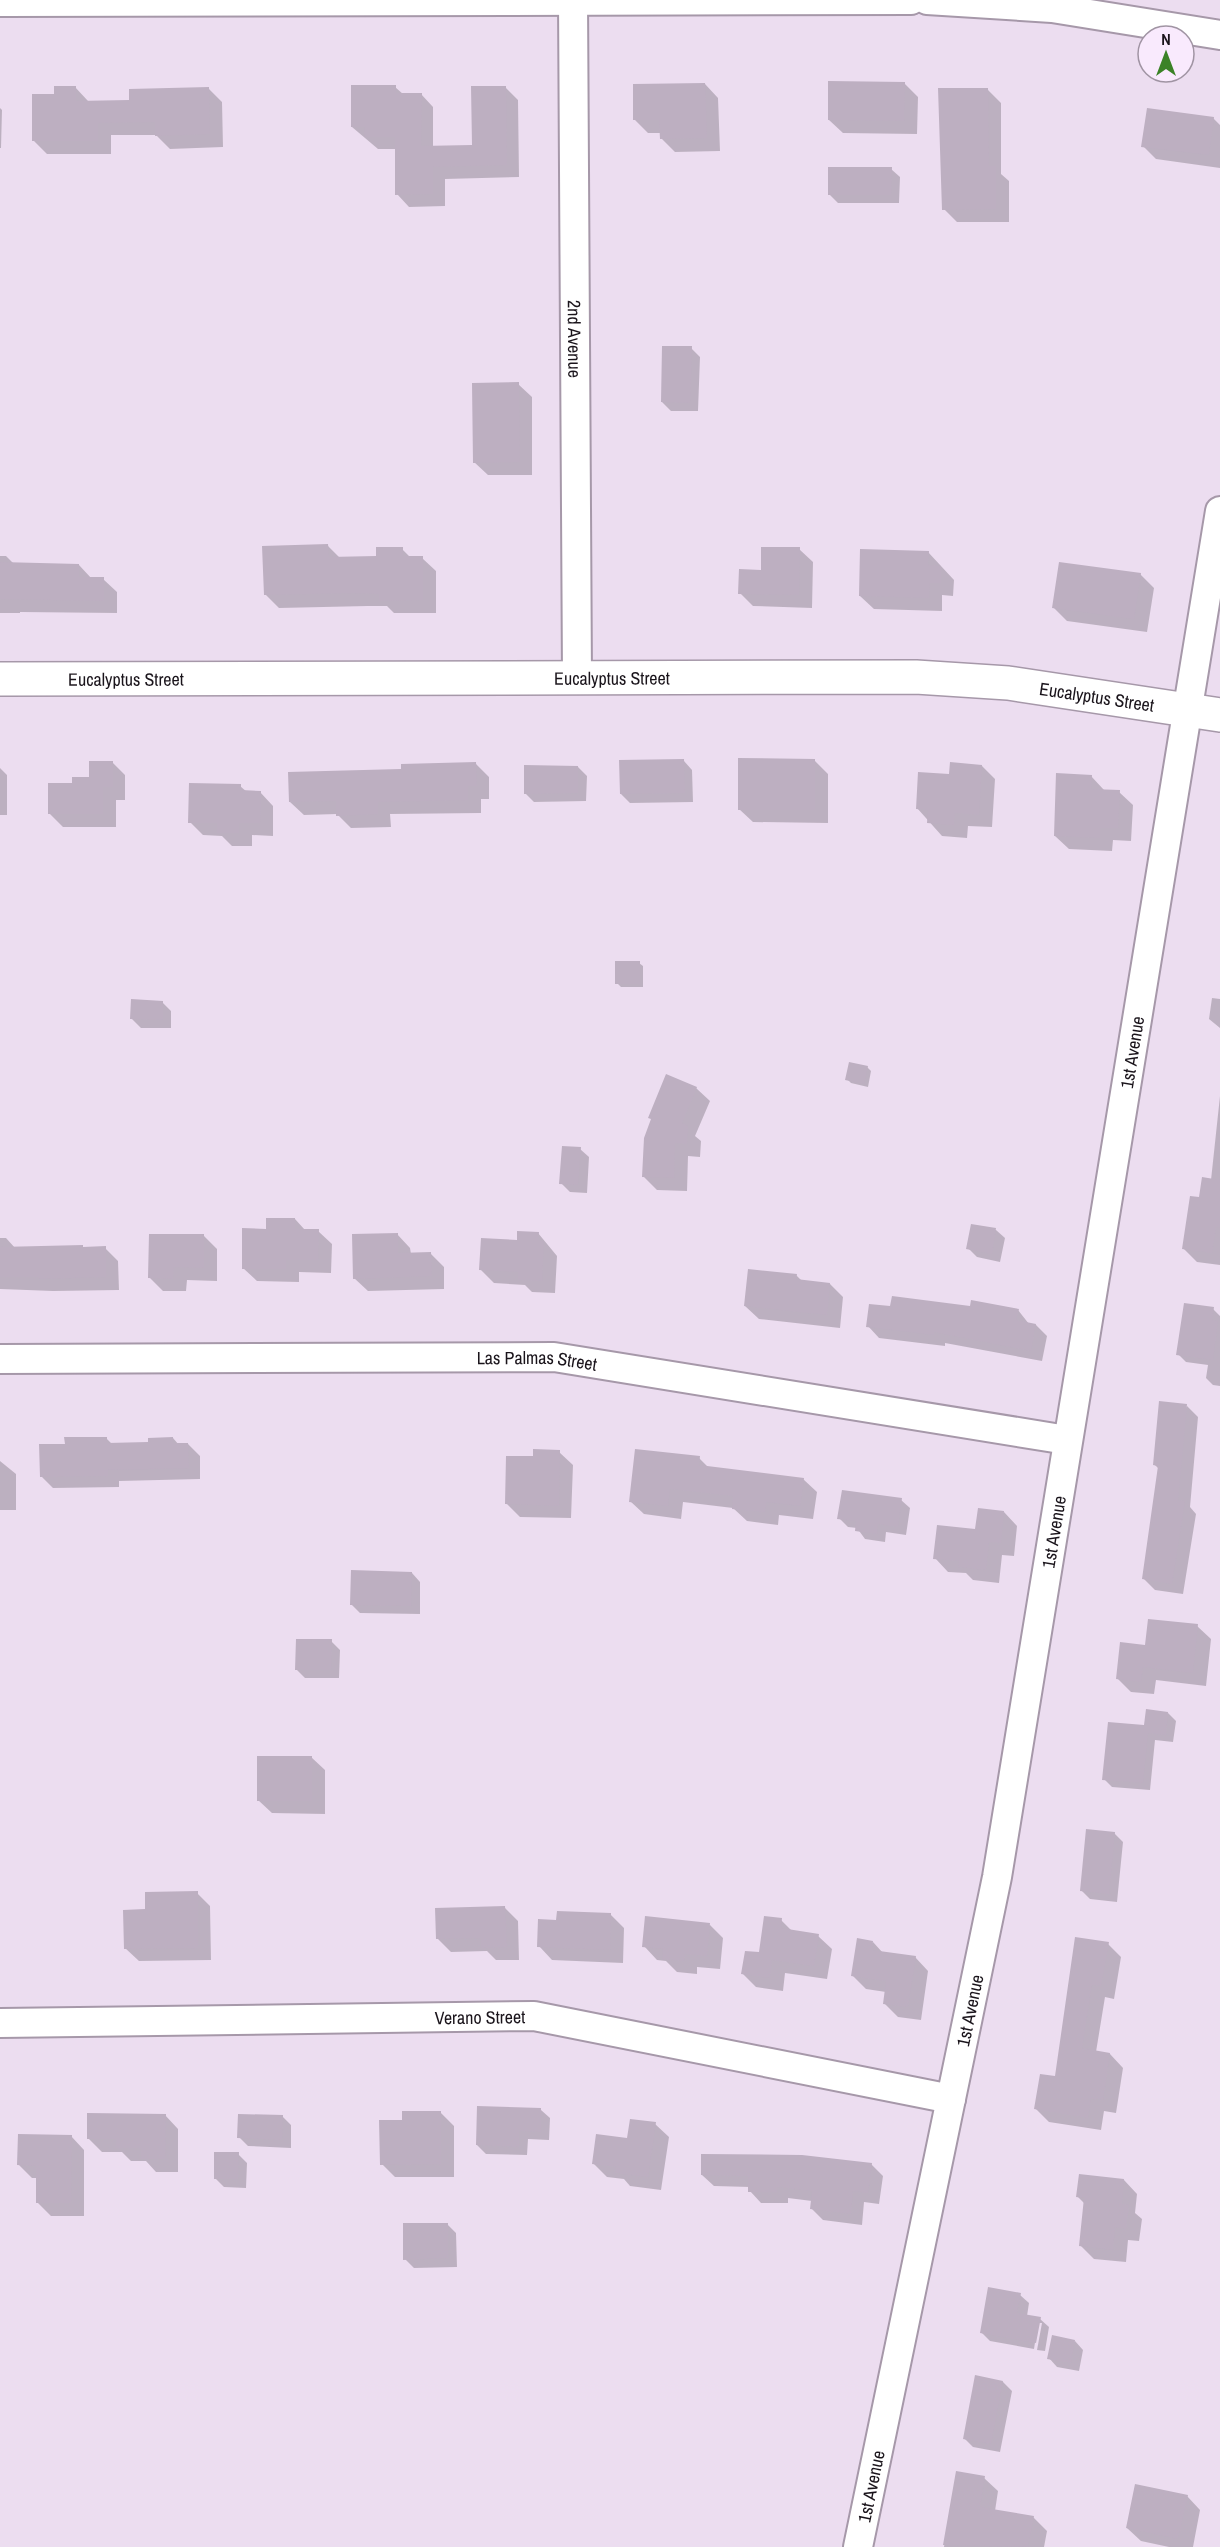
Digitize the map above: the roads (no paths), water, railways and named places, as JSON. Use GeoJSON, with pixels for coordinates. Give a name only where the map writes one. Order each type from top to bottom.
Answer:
{"type":"FeatureCollection","features":[{"type":"Feature","properties":{"kind":"main road","name":"Eucalyptus Street"},"geometry":{"type":"LineString","coordinates":[[0,679],[862,676],[963,679],[1062,690],[1220,715]]}},
{"type":"Feature","properties":{"kind":"street"},"geometry":{"type":"LineString","coordinates":[[0,2],[911,0]]}},
{"type":"Feature","properties":{"kind":"street"},"geometry":{"type":"LineString","coordinates":[[927,0],[1052,8],[1220,35]]}},
{"type":"Feature","properties":{"kind":"street","name":"2nd Avenue"},"geometry":{"type":"LineString","coordinates":[[573,1],[578,677]]}},
{"type":"Feature","properties":{"kind":"street","name":"1st Avenue"},"geometry":{"type":"LineString","coordinates":[[858,2547],[997,1877],[1220,511]]}},
{"type":"Feature","properties":{"kind":"street","name":"Las Palmas Street"},"geometry":{"type":"LineString","coordinates":[[0,1359],[554,1357],[1067,1440]]}},
{"type":"Feature","properties":{"kind":"street","name":"Verano Street"},"geometry":{"type":"LineString","coordinates":[[0,2023],[534,2016],[951,2099]]}}]}
